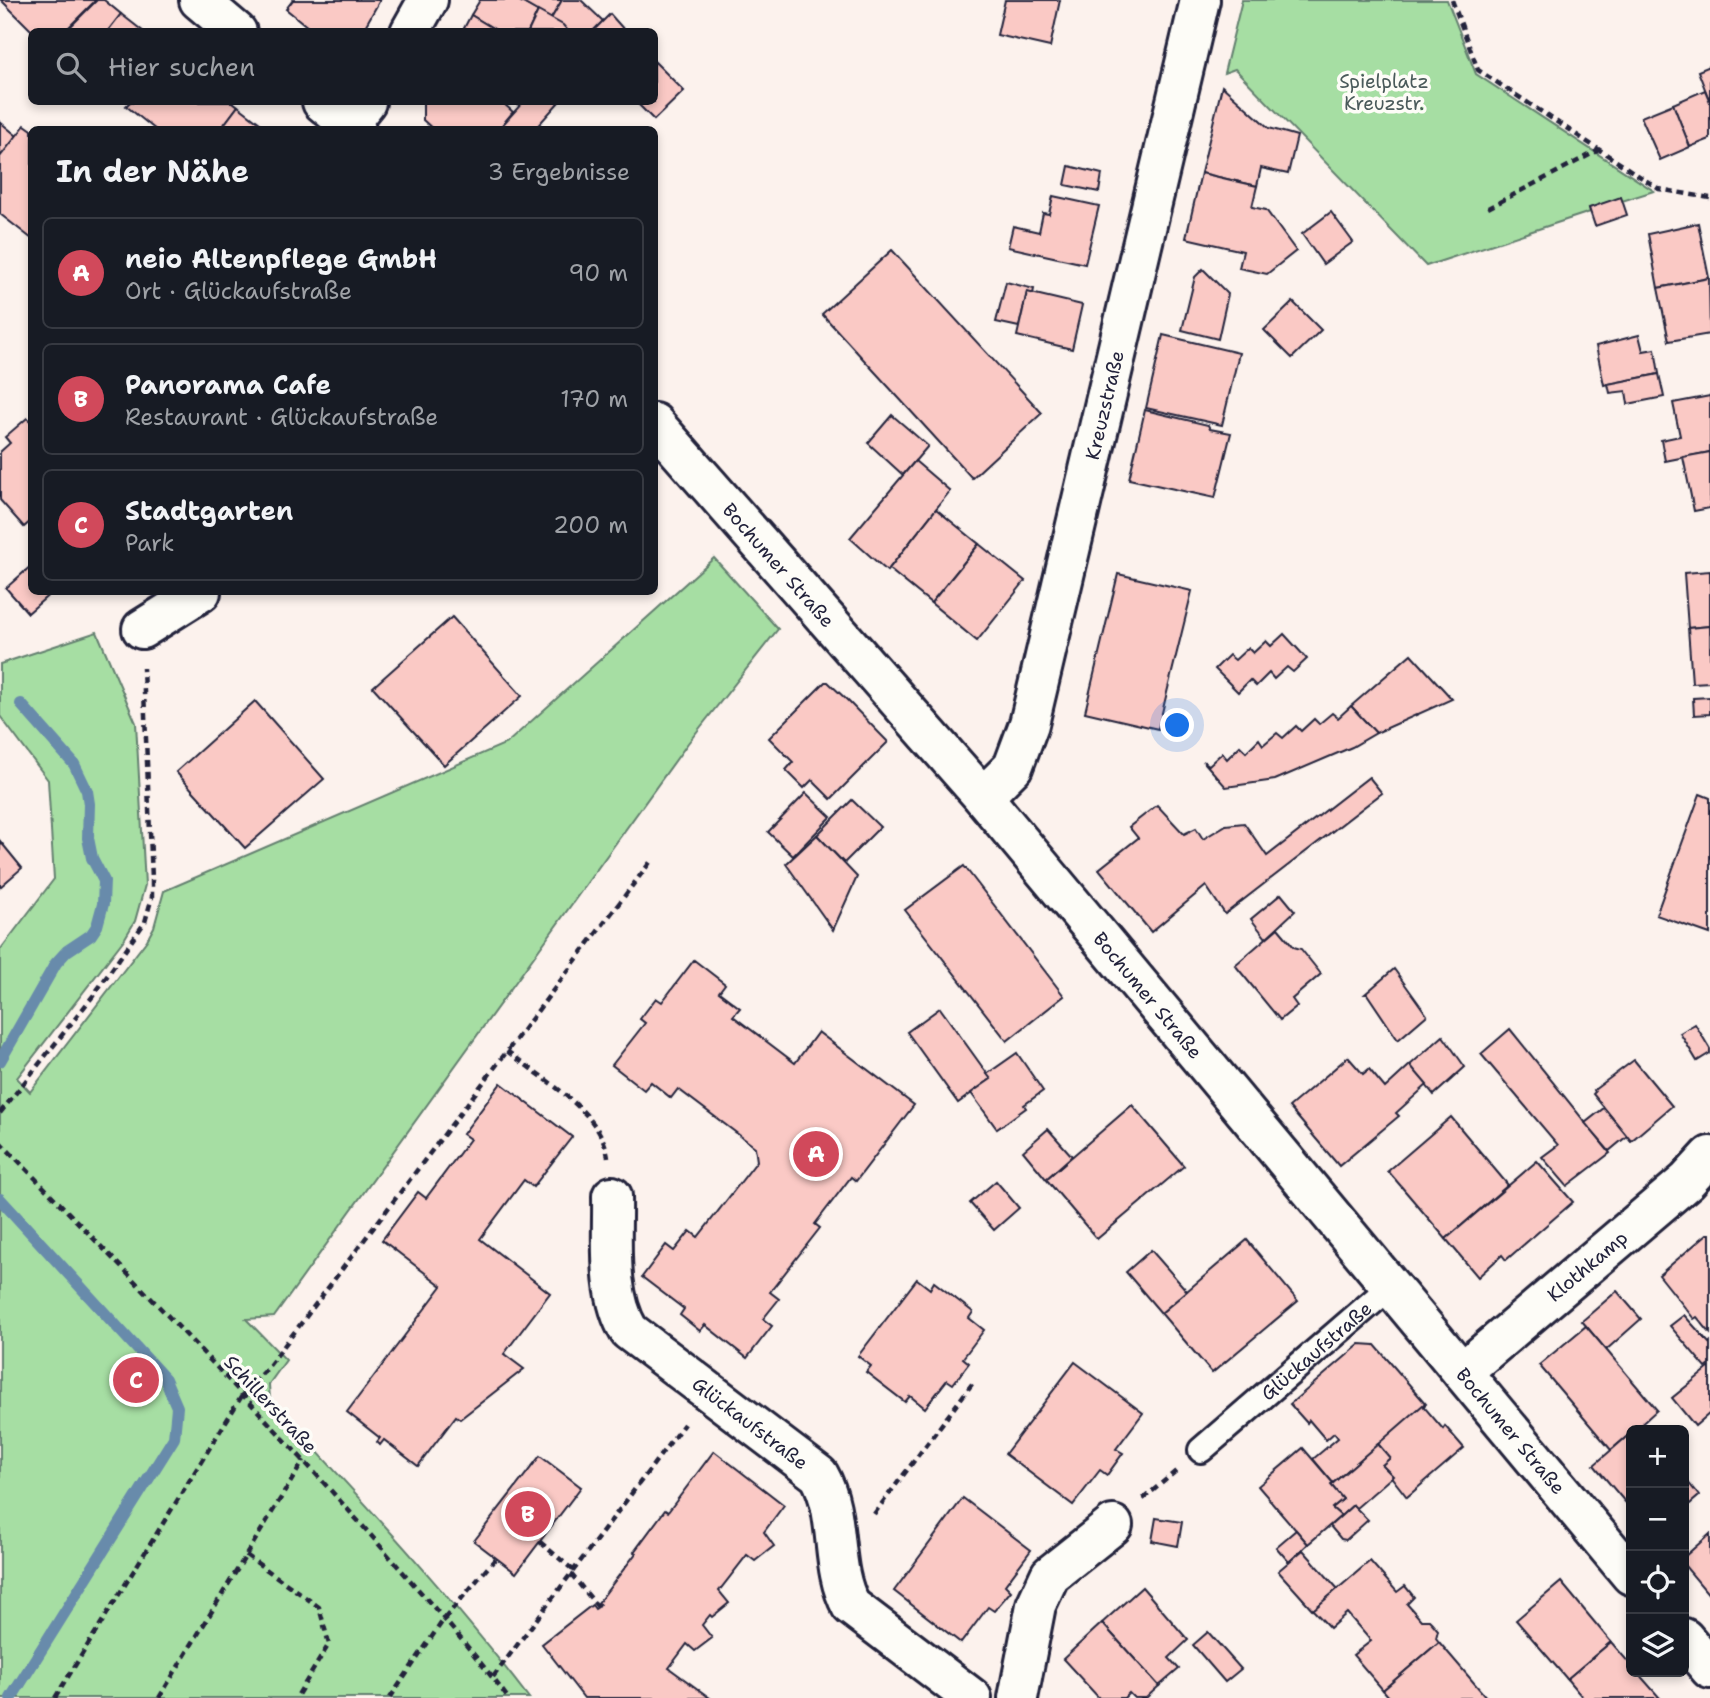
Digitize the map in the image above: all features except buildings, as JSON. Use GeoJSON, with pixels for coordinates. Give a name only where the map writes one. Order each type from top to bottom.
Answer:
{"type":"FeatureCollection","features":[{"type":"Feature","properties":{"kind":"street"},"geometry":{"type":"LineString","coordinates":[[199,0],[232,28]]}},
{"type":"Feature","properties":{"kind":"street"},"geometry":{"type":"LineString","coordinates":[[412,28],[428,0]]}},
{"type":"Feature","properties":{"kind":"street","name":"Kreuzstraße"},"geometry":{"type":"LineString","coordinates":[[984,797],[1013,767],[1029,724],[1200,0]]}},
{"type":"Feature","properties":{"kind":"street","name":"Bochumer Straße"},"geometry":{"type":"LineString","coordinates":[[658,429],[984,797],[1626,1569]]}},
{"type":"Feature","properties":{"kind":"street"},"geometry":{"type":"LineString","coordinates":[[142,629],[196,595]]}},
{"type":"Feature","properties":{"kind":"street","name":"Klothkamp"},"geometry":{"type":"LineString","coordinates":[[1462,1372],[1687,1181],[1710,1156]]}},
{"type":"Feature","properties":{"kind":"street","name":"Glückaufstraße"},"geometry":{"type":"LineString","coordinates":[[612,1196],[614,1275],[619,1314],[629,1331],[819,1475],[828,1491],[842,1590],[851,1606],[972,1698]]}},
{"type":"Feature","properties":{"kind":"street"},"geometry":{"type":"LineString","coordinates":[[1018,1698],[1041,1591],[1050,1576],[1113,1525]]}},
{"type":"Feature","properties":{"kind":"street"},"geometry":{"type":"LineString","coordinates":[[1689,1643],[1710,1669]]}},
{"type":"Feature","properties":{"kind":"lane","name":"Glückaufstraße"},"geometry":{"type":"LineString","coordinates":[[1201,1450],[1391,1286]]}},
{"type":"Feature","properties":{"kind":"path"},"geometry":{"type":"LineString","coordinates":[[1452,0],[1478,70],[1659,189],[1710,198]]}},
{"type":"Feature","properties":{"kind":"path"},"geometry":{"type":"LineString","coordinates":[[1488,208],[1599,150]]}},
{"type":"Feature","properties":{"kind":"path"},"geometry":{"type":"LineString","coordinates":[[0,1113],[93,996],[145,922],[152,897],[152,879],[142,629]]}},
{"type":"Feature","properties":{"kind":"path"},"geometry":{"type":"LineString","coordinates":[[55,1698],[243,1394],[265,1371],[651,861]]}},
{"type":"Feature","properties":{"kind":"path"},"geometry":{"type":"LineString","coordinates":[[507,1051],[589,1115],[607,1148],[612,1196]]}},
{"type":"Feature","properties":{"kind":"path","name":"Schillerstraße"},"geometry":{"type":"LineString","coordinates":[[0,1142],[304,1460],[444,1619],[508,1698]]}},
{"type":"Feature","properties":{"kind":"path"},"geometry":{"type":"LineString","coordinates":[[836,1550],[855,1539],[975,1380]]}},
{"type":"Feature","properties":{"kind":"path"},"geometry":{"type":"LineString","coordinates":[[493,1677],[708,1391]]}},
{"type":"Feature","properties":{"kind":"path"},"geometry":{"type":"LineString","coordinates":[[1113,1525],[1201,1450]]}},
{"type":"Feature","properties":{"kind":"path"},"geometry":{"type":"LineString","coordinates":[[159,1698],[304,1460]]}},
{"type":"Feature","properties":{"kind":"path"},"geometry":{"type":"LineString","coordinates":[[540,1542],[572,1572],[598,1607]]}},
{"type":"Feature","properties":{"kind":"path"},"geometry":{"type":"LineString","coordinates":[[246,1555],[319,1607],[329,1644],[296,1698]]}},
{"type":"Feature","properties":{"kind":"path"},"geometry":{"type":"LineString","coordinates":[[390,1698],[444,1619],[496,1558]]}},
{"type":"Feature","properties":{"kind":"green space","name":"Spielplatz Kreuzstr."},"geometry":{"type":"Polygon","coordinates":[[[1242,0],[1447,0],[1476,74],[1654,191],[1589,208],[1590,212],[1426,266],[1235,69],[1224,73],[1242,0]]]}},
{"type":"Feature","properties":{"kind":"green space"},"geometry":{"type":"Polygon","coordinates":[[[714,558],[778,629],[688,743],[274,1317],[246,1319],[286,1360],[269,1384],[270,1400],[435,1583],[529,1698],[0,1698],[0,950],[54,879],[48,780],[0,716],[0,664],[97,632],[136,723],[145,885],[135,921],[125,938],[17,1078],[30,1092],[147,940],[154,927],[164,891],[507,743],[714,558]]]}},
{"type":"Feature","properties":{"kind":"waterway"},"geometry":{"type":"LineString","coordinates":[[0,1061],[56,963],[67,951],[91,935],[97,926],[103,904],[104,881],[92,858],[88,838],[87,791],[74,764],[21,704]]}},
{"type":"Feature","properties":{"kind":"waterway"},"geometry":{"type":"LineString","coordinates":[[0,1199],[165,1379],[177,1407],[174,1438],[11,1698]]}},
{"type":"Feature","properties":{"kind":"place","name":"neio Altenpflege GmbH"},"geometry":{"type":"Point","coordinates":[816,1154]}},
{"type":"Feature","properties":{"kind":"place","name":"Stadtgarten"},"geometry":{"type":"Point","coordinates":[136,1380]}},
{"type":"Feature","properties":{"kind":"place","name":"Panorama Cafe"},"geometry":{"type":"Point","coordinates":[528,1514]}}]}
